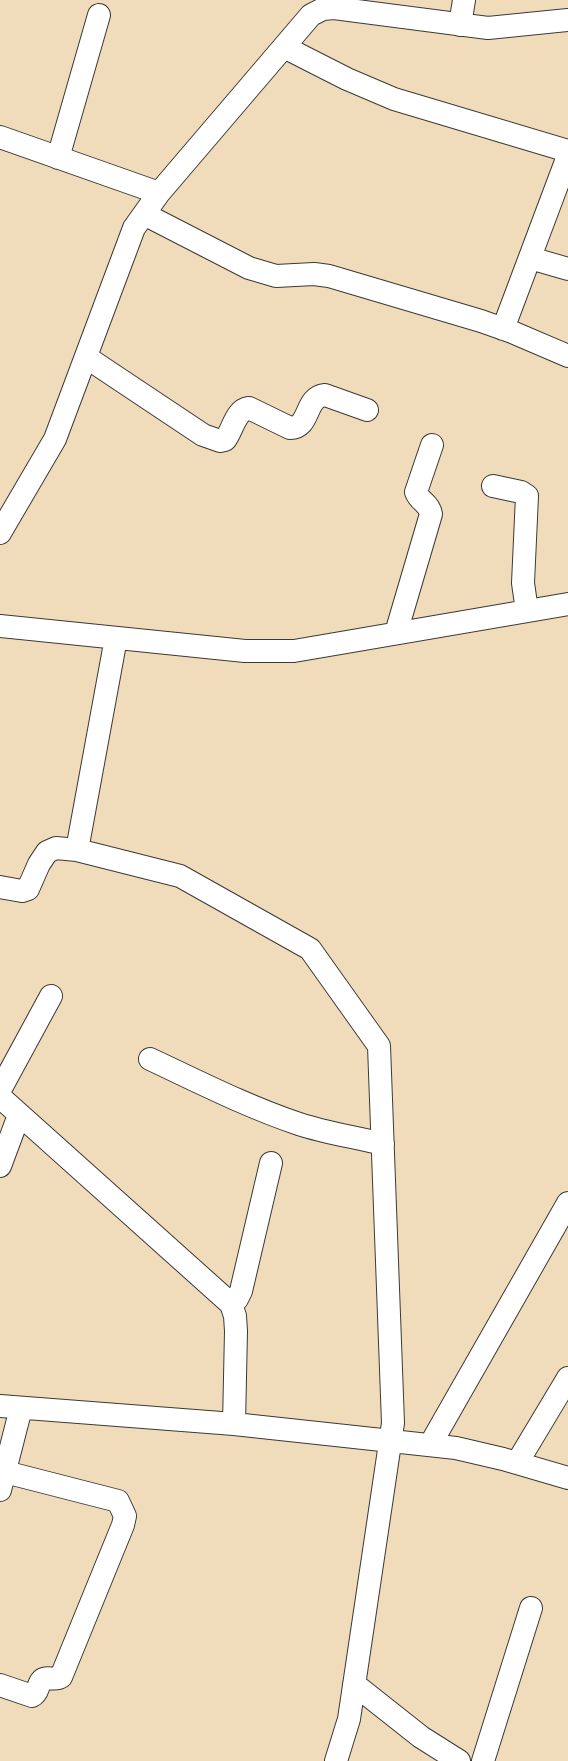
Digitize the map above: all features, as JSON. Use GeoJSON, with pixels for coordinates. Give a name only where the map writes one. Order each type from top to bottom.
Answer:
{"type":"FeatureCollection","features":[{"type":"Feature","properties":{"kind":"street"},"geometry":{"type":"LineString","coordinates":[[460,25],[464,0]]}},
{"type":"Feature","properties":{"kind":"street"},"geometry":{"type":"LineString","coordinates":[[0,533],[55,438],[134,228],[159,193],[318,6],[323,9],[334,8],[488,28],[568,20]]}},
{"type":"Feature","properties":{"kind":"street"},"geometry":{"type":"LineString","coordinates":[[58,158],[100,15]]}},
{"type":"Feature","properties":{"kind":"street"},"geometry":{"type":"LineString","coordinates":[[284,47],[347,79],[394,99],[568,151]]}},
{"type":"Feature","properties":{"kind":"street"},"geometry":{"type":"LineString","coordinates":[[0,139],[159,193]]}},
{"type":"Feature","properties":{"kind":"street"},"geometry":{"type":"LineString","coordinates":[[503,328],[568,156]]}},
{"type":"Feature","properties":{"kind":"street"},"geometry":{"type":"LineString","coordinates":[[144,214],[249,268],[276,276],[314,274],[329,276],[503,328],[568,356]]}},
{"type":"Feature","properties":{"kind":"street"},"geometry":{"type":"LineString","coordinates":[[530,258],[568,269]]}},
{"type":"Feature","properties":{"kind":"street"},"geometry":{"type":"LineString","coordinates":[[86,357],[203,435],[220,441],[225,440],[229,435],[240,412],[244,409],[249,408],[290,428],[297,428],[301,425],[314,399],[320,396],[325,395],[367,410]]}},
{"type":"Feature","properties":{"kind":"street"},"geometry":{"type":"LineString","coordinates":[[396,633],[431,514],[428,504],[418,498],[416,492],[432,445]]}},
{"type":"Feature","properties":{"kind":"street"},"geometry":{"type":"LineString","coordinates":[[493,486],[522,492],[527,496],[523,583],[527,611]]}},
{"type":"Feature","properties":{"kind":"street"},"geometry":{"type":"LineString","coordinates":[[0,626],[246,651],[294,651],[568,604]]}},
{"type":"Feature","properties":{"kind":"street"},"geometry":{"type":"LineString","coordinates":[[77,850],[116,638]]}},
{"type":"Feature","properties":{"kind":"street"},"geometry":{"type":"LineString","coordinates":[[0,887],[22,891],[28,889],[39,864],[47,852],[56,848],[77,850],[180,876],[310,949],[379,1046],[394,1423],[349,1719],[336,1761]]}},
{"type":"Feature","properties":{"kind":"street"},"geometry":{"type":"LineString","coordinates":[[0,1090],[50,996]]}},
{"type":"Feature","properties":{"kind":"street"},"geometry":{"type":"LineString","coordinates":[[150,1059],[245,1104],[302,1125],[383,1144]]}},
{"type":"Feature","properties":{"kind":"street"},"geometry":{"type":"LineString","coordinates":[[0,1097],[232,1304],[236,1316],[234,1424]]}},
{"type":"Feature","properties":{"kind":"street"},"geometry":{"type":"LineString","coordinates":[[0,1166],[19,1115]]}},
{"type":"Feature","properties":{"kind":"street"},"geometry":{"type":"LineString","coordinates":[[232,1304],[237,1299],[241,1291],[271,1163]]}},
{"type":"Feature","properties":{"kind":"street"},"geometry":{"type":"LineString","coordinates":[[430,1445],[568,1203]]}},
{"type":"Feature","properties":{"kind":"street"},"geometry":{"type":"LineString","coordinates":[[517,1463],[568,1378]]}},
{"type":"Feature","properties":{"kind":"street"},"geometry":{"type":"LineString","coordinates":[[0,1685],[32,1696],[36,1692],[42,1680],[58,1680],[61,1678],[123,1525],[125,1516],[118,1501],[2,1481],[11,1407],[234,1424],[456,1448],[517,1463],[568,1478]]}},
{"type":"Feature","properties":{"kind":"street"},"geometry":{"type":"LineString","coordinates":[[483,1761],[531,1608]]}},
{"type":"Feature","properties":{"kind":"street"},"geometry":{"type":"LineString","coordinates":[[354,1684],[421,1737],[459,1761]]}}]}
